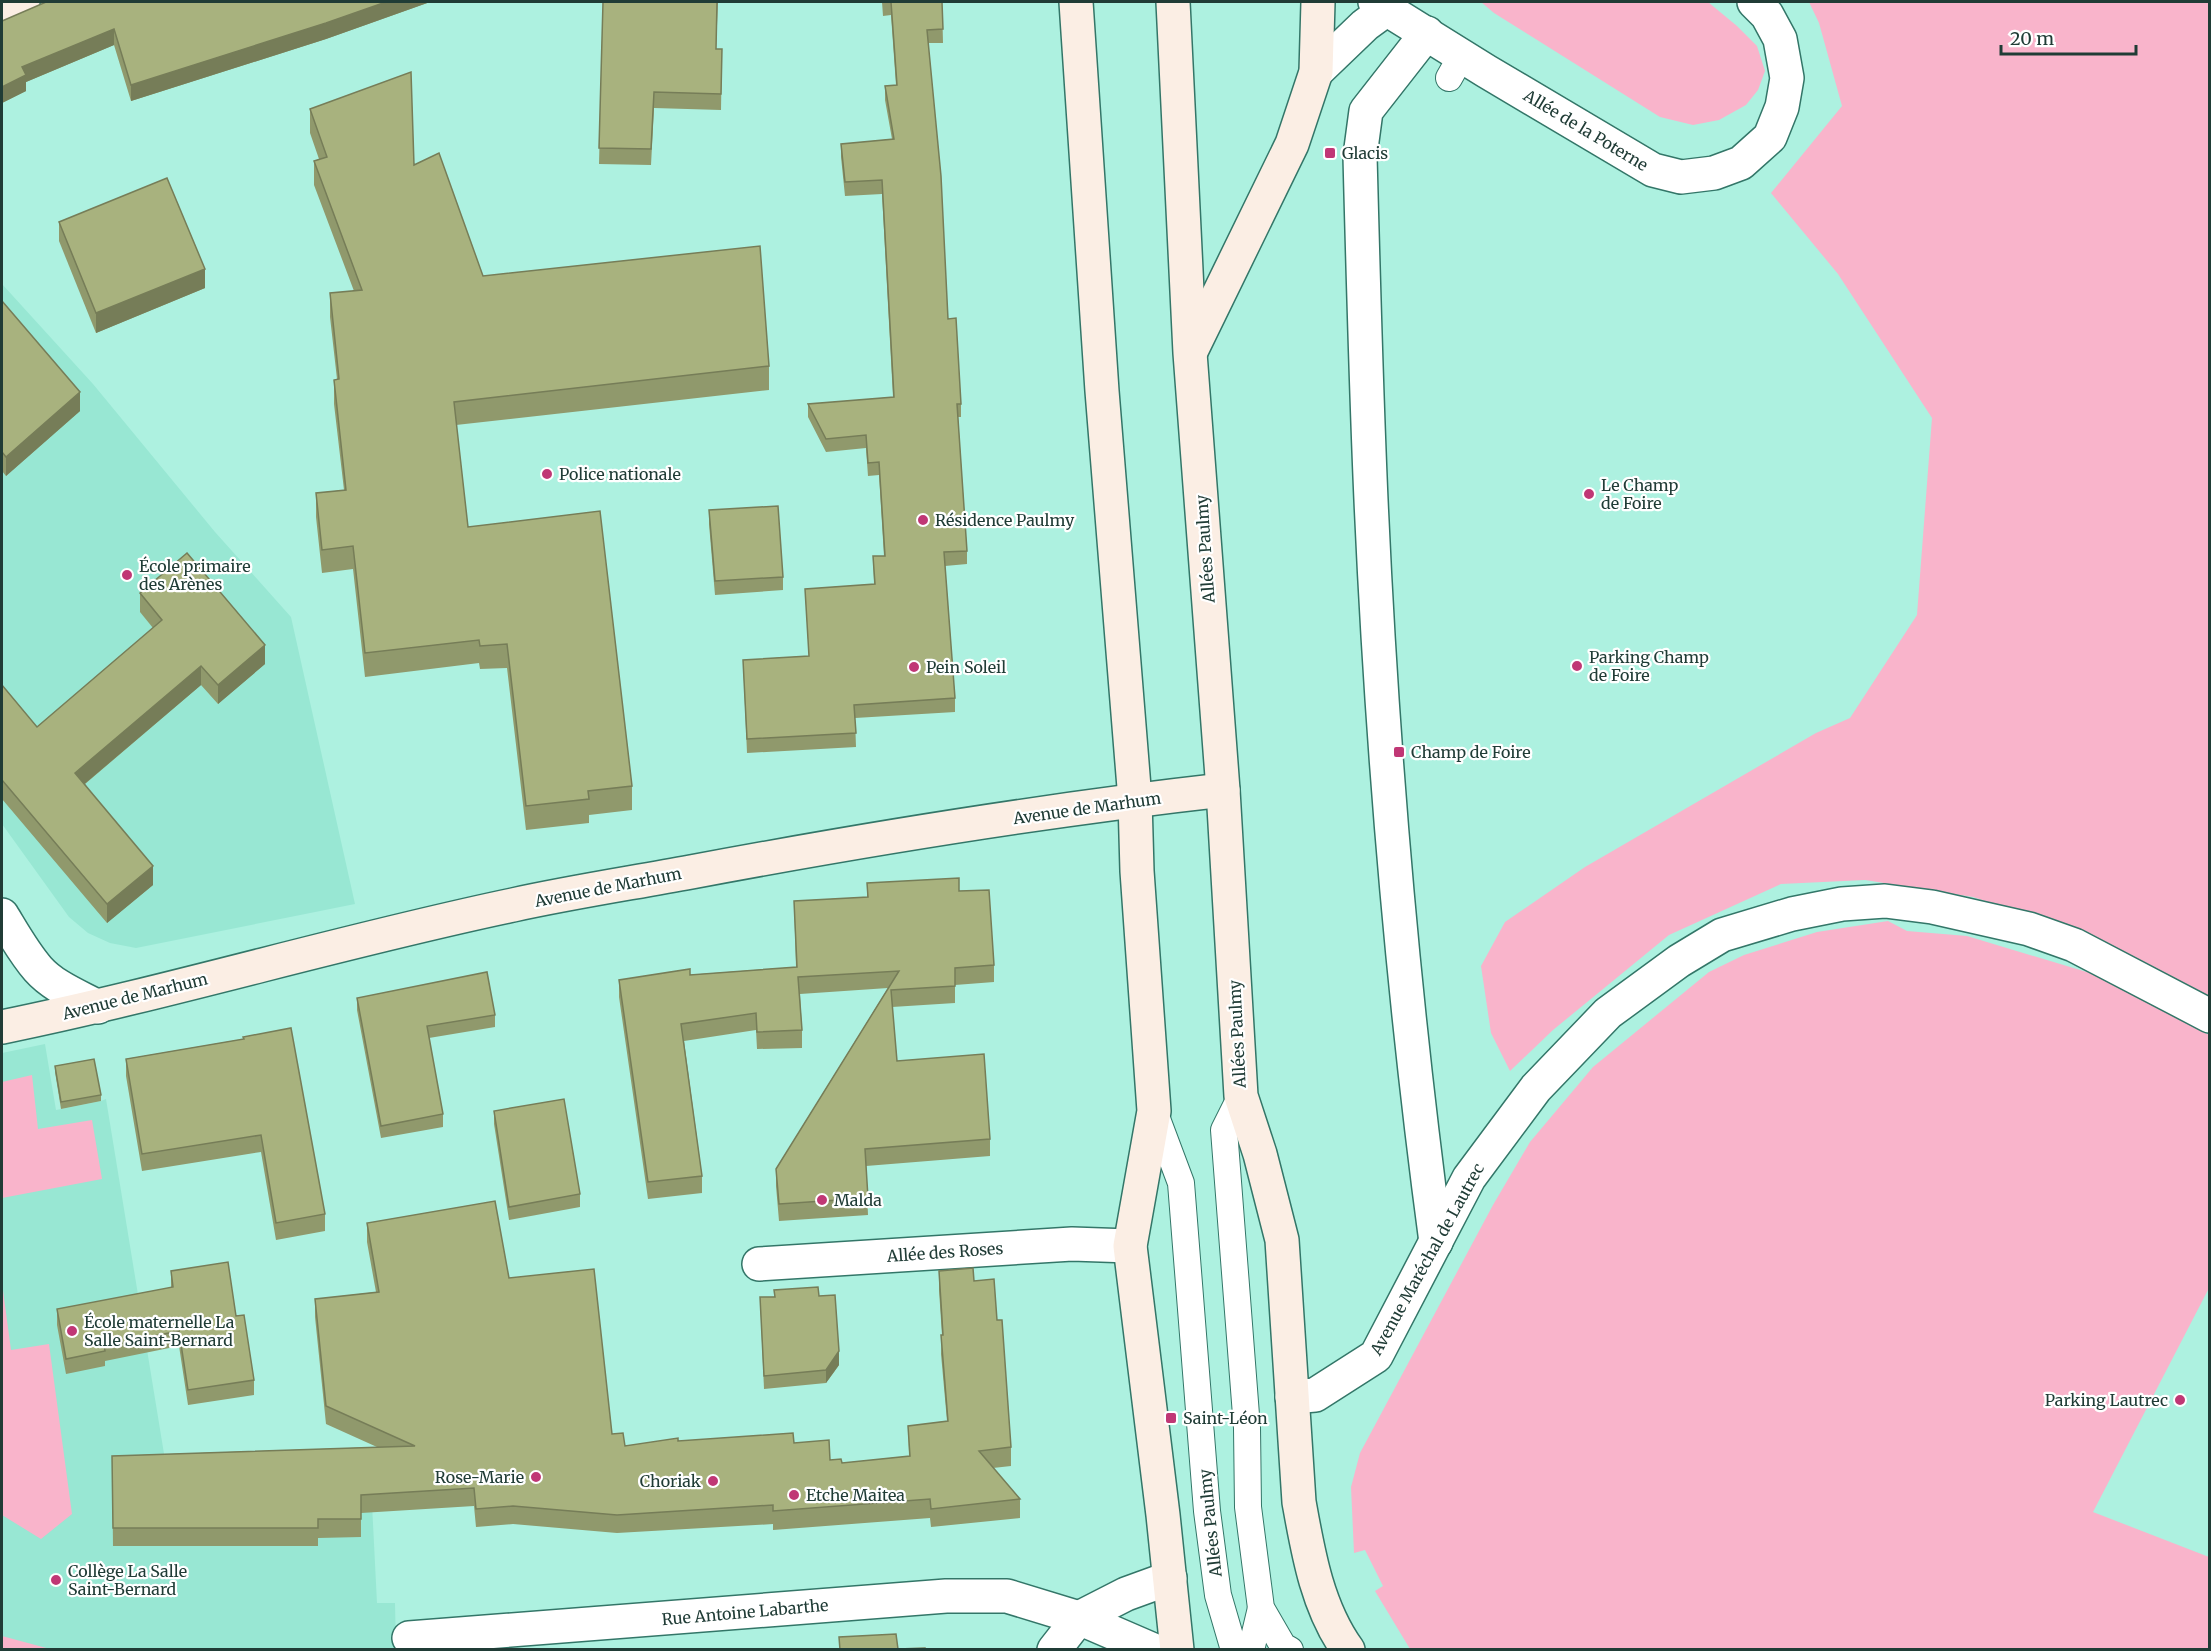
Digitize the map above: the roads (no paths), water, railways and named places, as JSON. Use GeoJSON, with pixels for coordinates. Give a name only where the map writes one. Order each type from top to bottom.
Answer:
{"type":"FeatureCollection","features":[{"type":"Feature","properties":{"kind":"main road"},"geometry":{"type":"LineString","coordinates":[[2,11],[23,2]]}},
{"type":"Feature","properties":{"kind":"main road"},"geometry":{"type":"LineString","coordinates":[[1076,2],[1102,391],[1135,800],[1137,871],[1154,1111],[1131,1246],[1177,1650]]}},
{"type":"Feature","properties":{"kind":"main road","name":"Allées Paulmy"},"geometry":{"type":"LineString","coordinates":[[1173,2],[1190,353],[1223,790],[1241,1096],[1260,1154],[1282,1240],[1299,1502],[1306,1543],[1322,1602],[1348,1650]]}},
{"type":"Feature","properties":{"kind":"main road"},"geometry":{"type":"LineString","coordinates":[[1190,353],[1292,144],[1316,72],[1318,2]]}},
{"type":"Feature","properties":{"kind":"main road","name":"Avenue de Marhum"},"geometry":{"type":"LineString","coordinates":[[2,1027],[98,1007],[337,946],[513,905],[836,845],[1135,800],[1223,790]]}},
{"type":"Feature","properties":{"kind":"street","name":"Allée de la Poterne"},"geometry":{"type":"LineString","coordinates":[[1381,5],[1427,33],[1455,67],[1653,170],[1681,177],[1714,173],[1741,163],[1770,137],[1782,107],[1787,78],[1780,39],[1767,15],[1754,2]]}},
{"type":"Feature","properties":{"kind":"street"},"geometry":{"type":"LineString","coordinates":[[1316,72],[1365,25],[1381,5]]}},
{"type":"Feature","properties":{"kind":"street"},"geometry":{"type":"LineString","coordinates":[[1427,33],[1366,111],[1360,156],[1371,500],[1385,751],[1411,1033],[1436,1242]]}},
{"type":"Feature","properties":{"kind":"street","name":"Avenue Maréchal de Lautrec"},"geometry":{"type":"LineString","coordinates":[[1292,1397],[1315,1395],[1376,1356],[1468,1178],[1536,1088],[1608,1013],[1679,961],[1722,935],[1792,914],[1842,904],[1885,902],[1932,907],[2029,929],[2074,945],[2210,1016]]}},
{"type":"Feature","properties":{"kind":"street"},"geometry":{"type":"LineString","coordinates":[[2,915],[21,947],[40,971],[59,986],[98,1007]]}},
{"type":"Feature","properties":{"kind":"street","name":"Allée des Roses"},"geometry":{"type":"LineString","coordinates":[[759,1264],[1072,1244],[1131,1246]]}},
{"type":"Feature","properties":{"kind":"street"},"geometry":{"type":"LineString","coordinates":[[1054,1650],[1079,1618],[1126,1594],[1170,1578]]}},
{"type":"Feature","properties":{"kind":"street","name":"Rue Antoine Labarthe"},"geometry":{"type":"LineString","coordinates":[[409,1638],[946,1596],[1007,1596],[1079,1618],[1153,1650]]}},
{"type":"Feature","properties":{"kind":"street"},"geometry":{"type":"LineString","coordinates":[[1079,1618],[1093,1650]]}},
{"type":"Feature","properties":{"kind":"lane","name":"Allées Paulmy"},"geometry":{"type":"LineString","coordinates":[[1241,1096],[1224,1130],[1247,1428],[1248,1507],[1261,1608],[1251,1650]]}},
{"type":"Feature","properties":{"kind":"lane","name":"Allées Paulmy"},"geometry":{"type":"LineString","coordinates":[[1154,1111],[1181,1183],[1207,1511],[1218,1595],[1234,1650]]}},
{"type":"Feature","properties":{"kind":"lane","name":"Allées Paulmy"},"geometry":{"type":"LineString","coordinates":[[1261,1608],[1283,1646],[1290,1650]]}},
{"type":"Feature","properties":{"kind":"place","name":"Glacis"},"geometry":{"type":"Point","coordinates":[1330,153]}},
{"type":"Feature","properties":{"kind":"place","name":"Police nationale"},"geometry":{"type":"Point","coordinates":[547,474]}},
{"type":"Feature","properties":{"kind":"place","name":"Le Champ de Foire"},"geometry":{"type":"Point","coordinates":[1589,494]}},
{"type":"Feature","properties":{"kind":"place","name":"Résidence Paulmy"},"geometry":{"type":"Point","coordinates":[923,520]}},
{"type":"Feature","properties":{"kind":"place","name":"École primaire des Arènes"},"geometry":{"type":"Point","coordinates":[127,575]}},
{"type":"Feature","properties":{"kind":"place","name":"Parking Champ de Foire"},"geometry":{"type":"Point","coordinates":[1577,666]}},
{"type":"Feature","properties":{"kind":"place","name":"Pein Soleil"},"geometry":{"type":"Point","coordinates":[914,667]}},
{"type":"Feature","properties":{"kind":"place","name":"Champ de Foire"},"geometry":{"type":"Point","coordinates":[1399,752]}},
{"type":"Feature","properties":{"kind":"place","name":"Malda"},"geometry":{"type":"Point","coordinates":[822,1200]}},
{"type":"Feature","properties":{"kind":"place","name":"École maternelle La Salle Saint-Bernard"},"geometry":{"type":"Point","coordinates":[72,1331]}},
{"type":"Feature","properties":{"kind":"place","name":"Parking Lautrec"},"geometry":{"type":"Point","coordinates":[2180,1400]}},
{"type":"Feature","properties":{"kind":"place","name":"Saint-Léon"},"geometry":{"type":"Point","coordinates":[1171,1418]}},
{"type":"Feature","properties":{"kind":"place","name":"Rose-Marie"},"geometry":{"type":"Point","coordinates":[536,1477]}},
{"type":"Feature","properties":{"kind":"place","name":"Choriak"},"geometry":{"type":"Point","coordinates":[713,1481]}},
{"type":"Feature","properties":{"kind":"place","name":"Etche Maitea"},"geometry":{"type":"Point","coordinates":[794,1495]}},
{"type":"Feature","properties":{"kind":"place","name":"Collège La Salle Saint-Bernard"},"geometry":{"type":"Point","coordinates":[56,1580]}}]}
